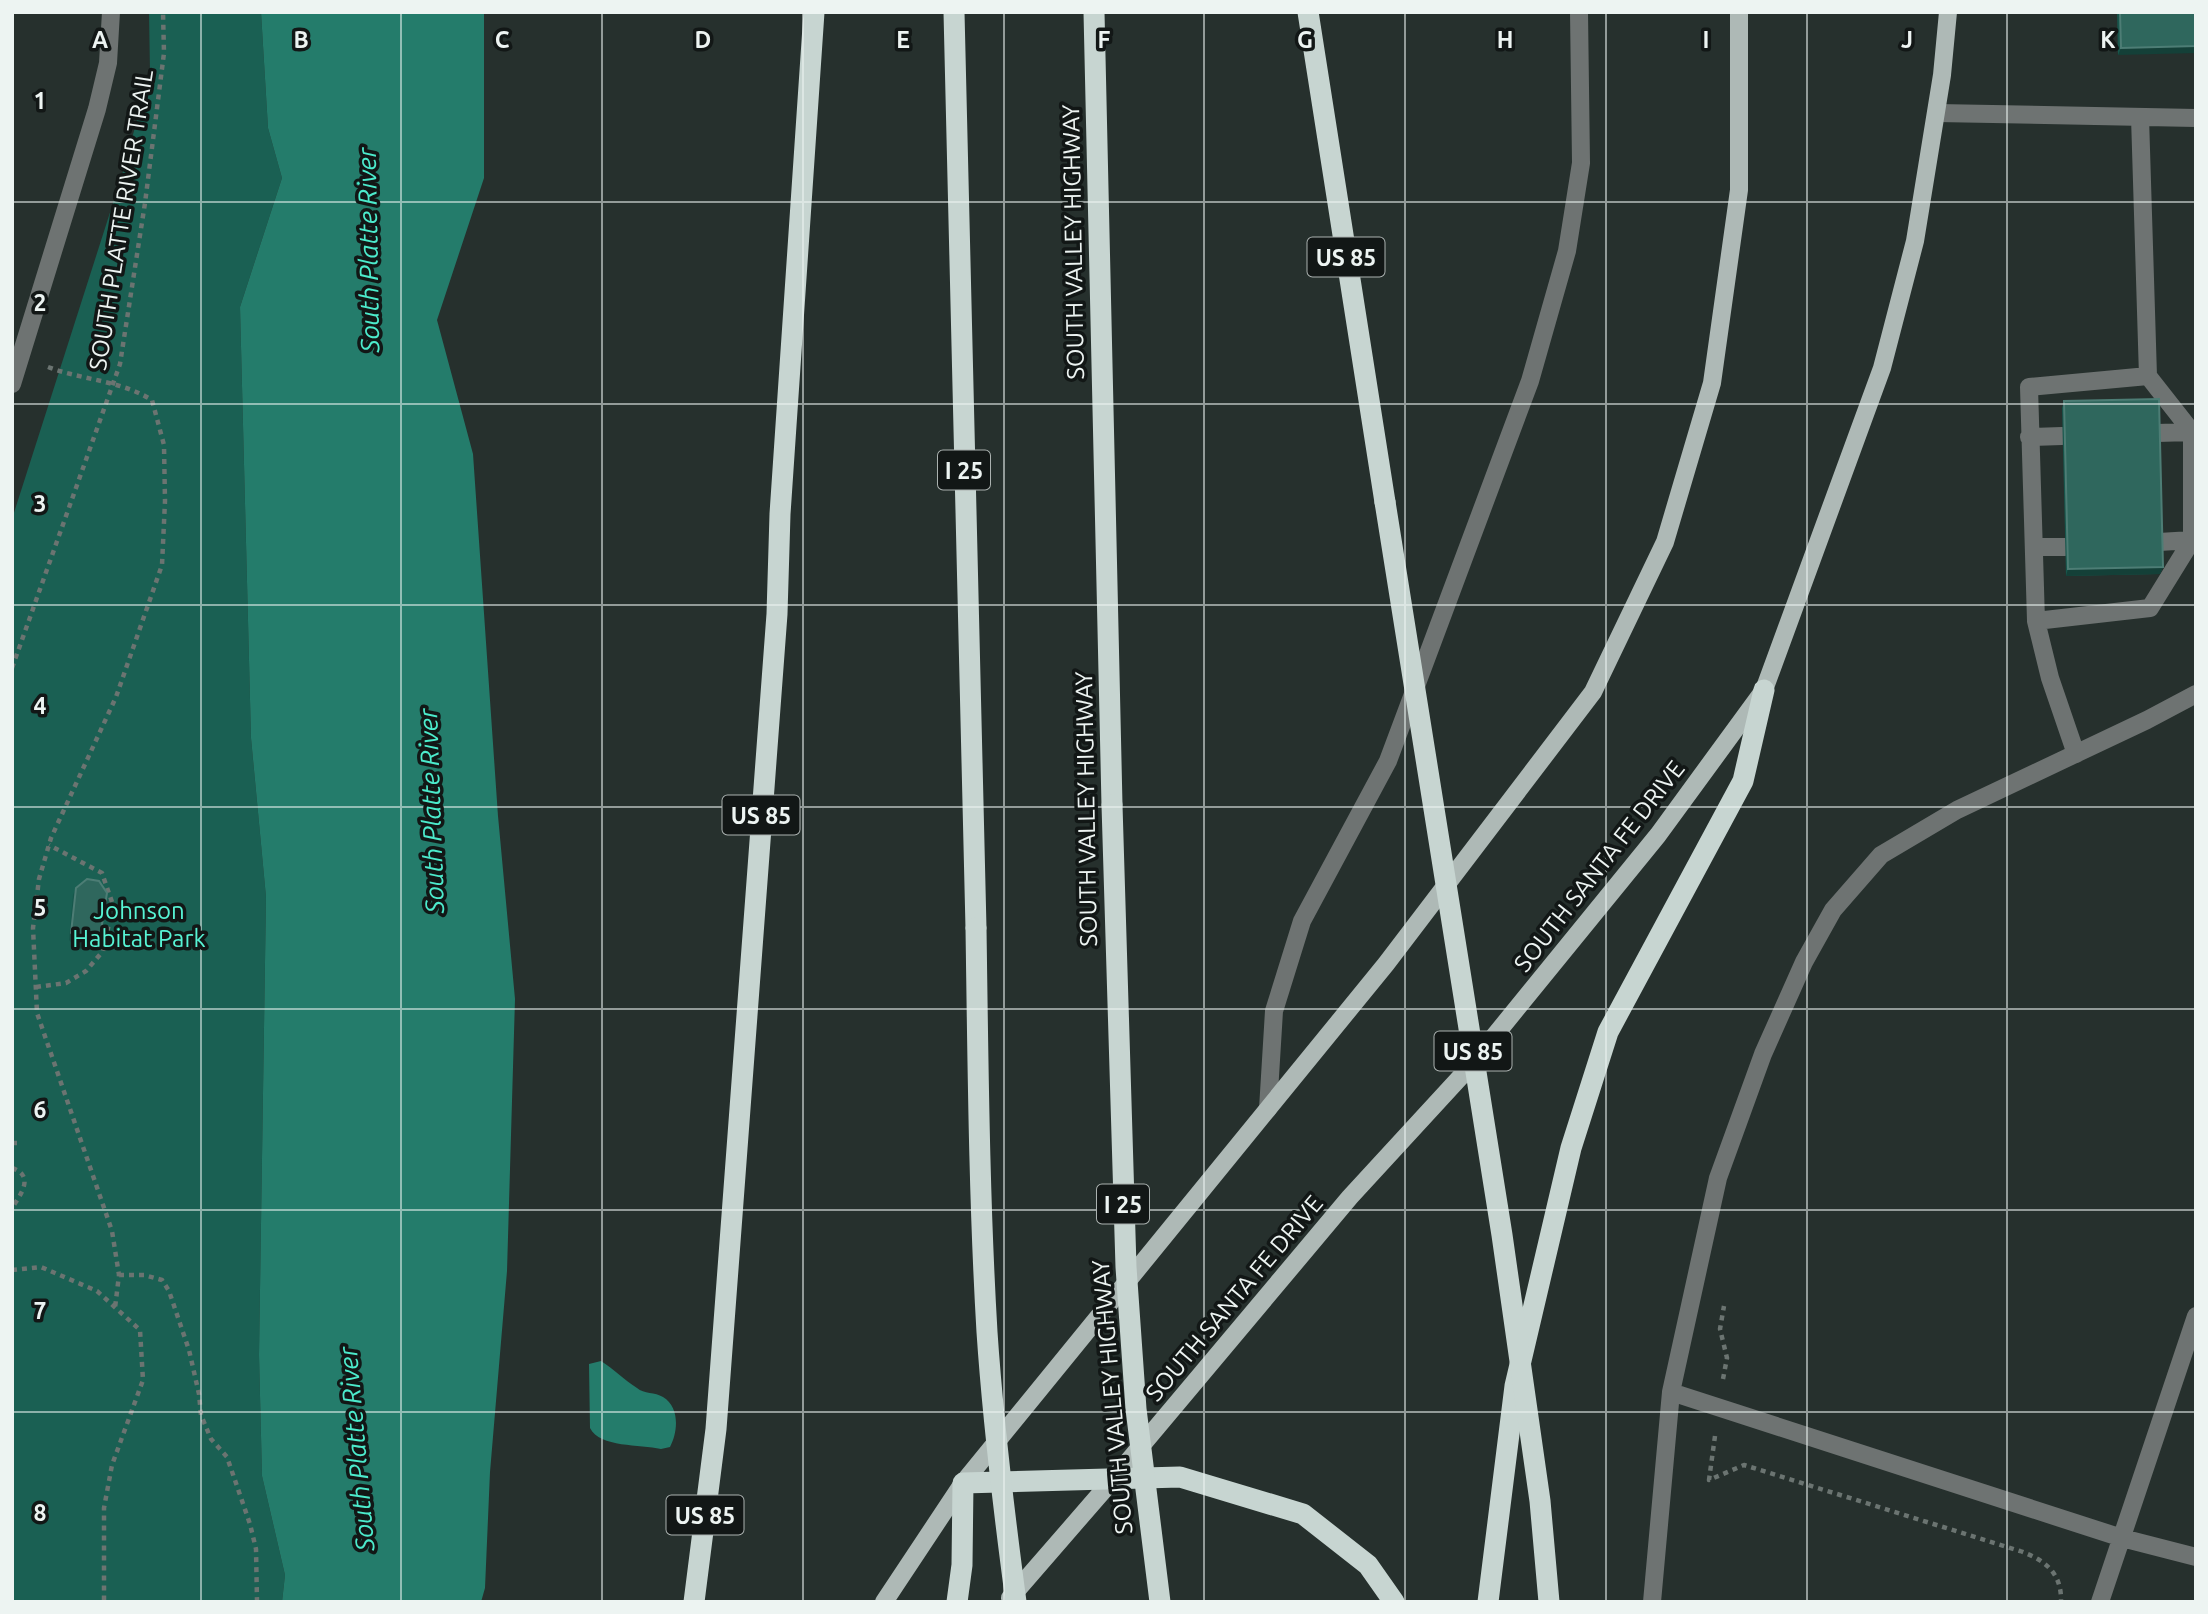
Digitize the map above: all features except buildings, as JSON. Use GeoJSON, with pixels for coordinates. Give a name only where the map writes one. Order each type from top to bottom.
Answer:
{"type":"FeatureCollection","features":[{"type":"Feature","properties":{"kind":"highway","name":"US 85"},"geometry":{"type":"LineString","coordinates":[[694,1602],[716,1429],[741,1099],[777,614],[780,514],[814,12]]}},
{"type":"Feature","properties":{"kind":"highway","name":"I 25"},"geometry":{"type":"LineString","coordinates":[[954,12],[981,1206],[997,1448],[1016,1602]]}},
{"type":"Feature","properties":{"kind":"highway","name":"SOUTH VALLEY HIGHWAY"},"geometry":{"type":"LineString","coordinates":[[1094,12],[1112,805],[1126,1268],[1136,1409],[1160,1602]]}},
{"type":"Feature","properties":{"kind":"highway","name":"US 85"},"geometry":{"type":"LineString","coordinates":[[1308,12],[1502,1235],[1540,1501],[1549,1602]]}},
{"type":"Feature","properties":{"kind":"highway"},"geometry":{"type":"LineString","coordinates":[[1488,1602],[1515,1387],[1572,1148],[1608,1032],[1743,781],[1764,690]]}},
{"type":"Feature","properties":{"kind":"highway"},"geometry":{"type":"LineString","coordinates":[[957,1602],[962,1565],[963,1483],[1180,1477],[1303,1514],[1368,1565],[1394,1602]]}},
{"type":"Feature","properties":{"kind":"main road"},"geometry":{"type":"LineString","coordinates":[[884,1602],[963,1483],[1386,964],[1593,692],[1665,542],[1712,383],[1739,190],[1739,12]]}},
{"type":"Feature","properties":{"kind":"main road","name":"SOUTH SANTA FE DRIVE"},"geometry":{"type":"LineString","coordinates":[[1007,1602],[1350,1197],[1465,1072],[1658,835],[1764,690],[1882,368],[1912,257],[1937,113],[1948,12]]}},
{"type":"Feature","properties":{"kind":"street"},"geometry":{"type":"LineString","coordinates":[[12,384],[97,109],[108,63],[111,12]]}},
{"type":"Feature","properties":{"kind":"street"},"geometry":{"type":"LineString","coordinates":[[1268,1109],[1274,1012],[1302,921],[1388,761],[1530,381],[1567,251],[1581,163],[1579,12]]}},
{"type":"Feature","properties":{"kind":"street"},"geometry":{"type":"LineString","coordinates":[[1937,113],[2196,118]]}},
{"type":"Feature","properties":{"kind":"street"},"geometry":{"type":"LineString","coordinates":[[2036,621],[2150,608],[2192,540],[2192,432],[2148,376],[2140,117]]}},
{"type":"Feature","properties":{"kind":"street"},"geometry":{"type":"LineString","coordinates":[[2076,754],[2050,678],[2036,621],[2029,387],[2148,376]]}},
{"type":"Feature","properties":{"kind":"street"},"geometry":{"type":"LineString","coordinates":[[2157,433],[2192,432]]}},
{"type":"Feature","properties":{"kind":"street"},"geometry":{"type":"LineString","coordinates":[[2029,437],[2062,436]]}},
{"type":"Feature","properties":{"kind":"street"},"geometry":{"type":"LineString","coordinates":[[2160,542],[2192,540]]}},
{"type":"Feature","properties":{"kind":"street"},"geometry":{"type":"LineString","coordinates":[[2034,547],[2065,547]]}},
{"type":"Feature","properties":{"kind":"street"},"geometry":{"type":"LineString","coordinates":[[1652,1602],[1671,1392],[1718,1178],[1763,1054],[1804,962],[1833,910],[1881,855],[1957,810],[2195,696]]}},
{"type":"Feature","properties":{"kind":"street"},"geometry":{"type":"LineString","coordinates":[[2101,1602],[2196,1316]]}},
{"type":"Feature","properties":{"kind":"street"},"geometry":{"type":"LineString","coordinates":[[1671,1392],[2122,1538],[2196,1557]]}},
{"type":"Feature","properties":{"kind":"path","name":"SOUTH PLATTE RIVER TRAIL"},"geometry":{"type":"LineString","coordinates":[[12,668],[120,364],[145,203],[164,53],[163,12]]}},
{"type":"Feature","properties":{"kind":"path"},"geometry":{"type":"LineString","coordinates":[[21,356],[59,371],[114,383],[152,400],[164,445],[162,565],[116,697],[49,845],[38,879],[33,928],[37,1013],[111,1231],[119,1275],[115,1308]]}},
{"type":"Feature","properties":{"kind":"path"},"geometry":{"type":"LineString","coordinates":[[36,987],[66,983],[86,971],[103,951],[113,905],[102,873],[49,845]]}},
{"type":"Feature","properties":{"kind":"path"},"geometry":{"type":"LineString","coordinates":[[12,1143],[19,1143]]}},
{"type":"Feature","properties":{"kind":"path"},"geometry":{"type":"LineString","coordinates":[[12,1167],[19,1170],[25,1180],[24,1192],[12,1208]]}},
{"type":"Feature","properties":{"kind":"path"},"geometry":{"type":"LineString","coordinates":[[12,1270],[41,1267],[97,1291],[140,1330],[143,1380],[112,1465],[104,1508],[104,1602]]}},
{"type":"Feature","properties":{"kind":"path"},"geometry":{"type":"LineString","coordinates":[[119,1275],[144,1275],[162,1280],[169,1292],[190,1350],[200,1394],[201,1415],[211,1438],[227,1457],[250,1524],[256,1549],[257,1602]]}},
{"type":"Feature","properties":{"kind":"path"},"geometry":{"type":"LineString","coordinates":[[1725,1303],[1720,1329],[1727,1358],[1709,1480],[1744,1465],[2020,1551],[2045,1562],[2054,1571],[2061,1590],[2060,1602]]}},
{"type":"Feature","properties":{"kind":"green space","name":"Johnson Habitat Park"},"geometry":{"type":"Polygon","coordinates":[[[149,12],[261,12],[268,128],[282,178],[240,307],[251,738],[266,897],[259,1355],[262,1476],[285,1575],[282,1602],[12,1602],[12,519],[122,175],[150,72],[149,12]]]}},
{"type":"Feature","properties":{"kind":"water","name":"South Platte River"},"geometry":{"type":"Polygon","coordinates":[[[261,12],[484,12],[484,178],[437,320],[473,454],[498,816],[515,999],[507,1271],[490,1472],[485,1588],[481,1602],[282,1602],[285,1575],[262,1476],[259,1355],[266,897],[251,738],[240,307],[282,178],[268,128],[261,12]]]}},
{"type":"Feature","properties":{"kind":"water"},"geometry":{"type":"Polygon","coordinates":[[[601,1361],[640,1390],[660,1395],[669,1401],[676,1420],[670,1447],[661,1449],[611,1442],[602,1439],[590,1428],[589,1364],[601,1361]]]}}]}
